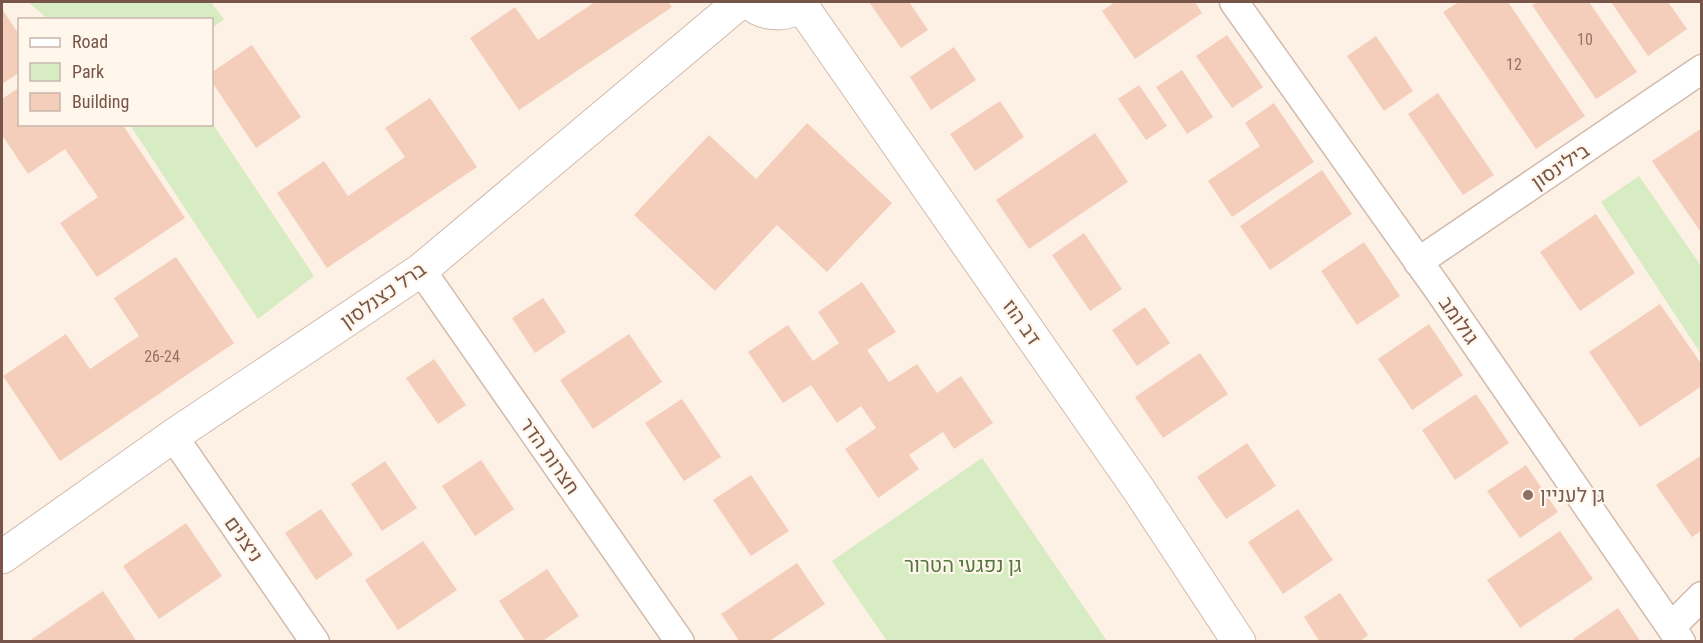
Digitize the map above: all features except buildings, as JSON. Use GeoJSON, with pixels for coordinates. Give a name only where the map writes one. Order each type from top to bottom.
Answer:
{"type":"FeatureCollection","features":[{"type":"Feature","properties":{"kind":"street","name":"ברל כצנלסון"},"geometry":{"type":"LineString","coordinates":[[2,557],[173,436],[421,270],[740,2]]}},
{"type":"Feature","properties":{"kind":"street"},"geometry":{"type":"LineString","coordinates":[[749,2],[765,12],[778,14],[790,11],[802,3]]}},
{"type":"Feature","properties":{"kind":"street","name":"גולומב"},"geometry":{"type":"LineString","coordinates":[[1234,2],[1676,634]]}},
{"type":"Feature","properties":{"kind":"street","name":"דב הוז"},"geometry":{"type":"LineString","coordinates":[[802,3],[1139,490],[1239,642]]}},
{"type":"Feature","properties":{"kind":"street","name":"בילינסון"},"geometry":{"type":"LineString","coordinates":[[1418,262],[1701,69]]}},
{"type":"Feature","properties":{"kind":"street","name":"חצרות הדר"},"geometry":{"type":"LineString","coordinates":[[421,270],[680,642]]}},
{"type":"Feature","properties":{"kind":"street","name":"ניצנים"},"geometry":{"type":"LineString","coordinates":[[173,436],[315,642]]}},
{"type":"Feature","properties":{"kind":"street"},"geometry":{"type":"LineString","coordinates":[[1676,634],[1701,596]]}},
{"type":"Feature","properties":{"kind":"green space"},"geometry":{"type":"Polygon","coordinates":[[[28,2],[211,2],[224,19],[213,27],[213,18],[47,18],[28,2]]]}},
{"type":"Feature","properties":{"kind":"green space"},"geometry":{"type":"Polygon","coordinates":[[[213,124],[314,276],[258,319],[131,126],[213,124]]]}},
{"type":"Feature","properties":{"kind":"green space"},"geometry":{"type":"Polygon","coordinates":[[[1639,176],[1701,266],[1701,354],[1601,202],[1639,176]]]}},
{"type":"Feature","properties":{"kind":"green space","name":"גן נפגעי הטרור"},"geometry":{"type":"Polygon","coordinates":[[[982,458],[1107,641],[887,641],[832,561],[982,458]]]}},
{"type":"Feature","properties":{"kind":"place","name":"גן לעניין"},"geometry":{"type":"Point","coordinates":[1528,495]}}]}
